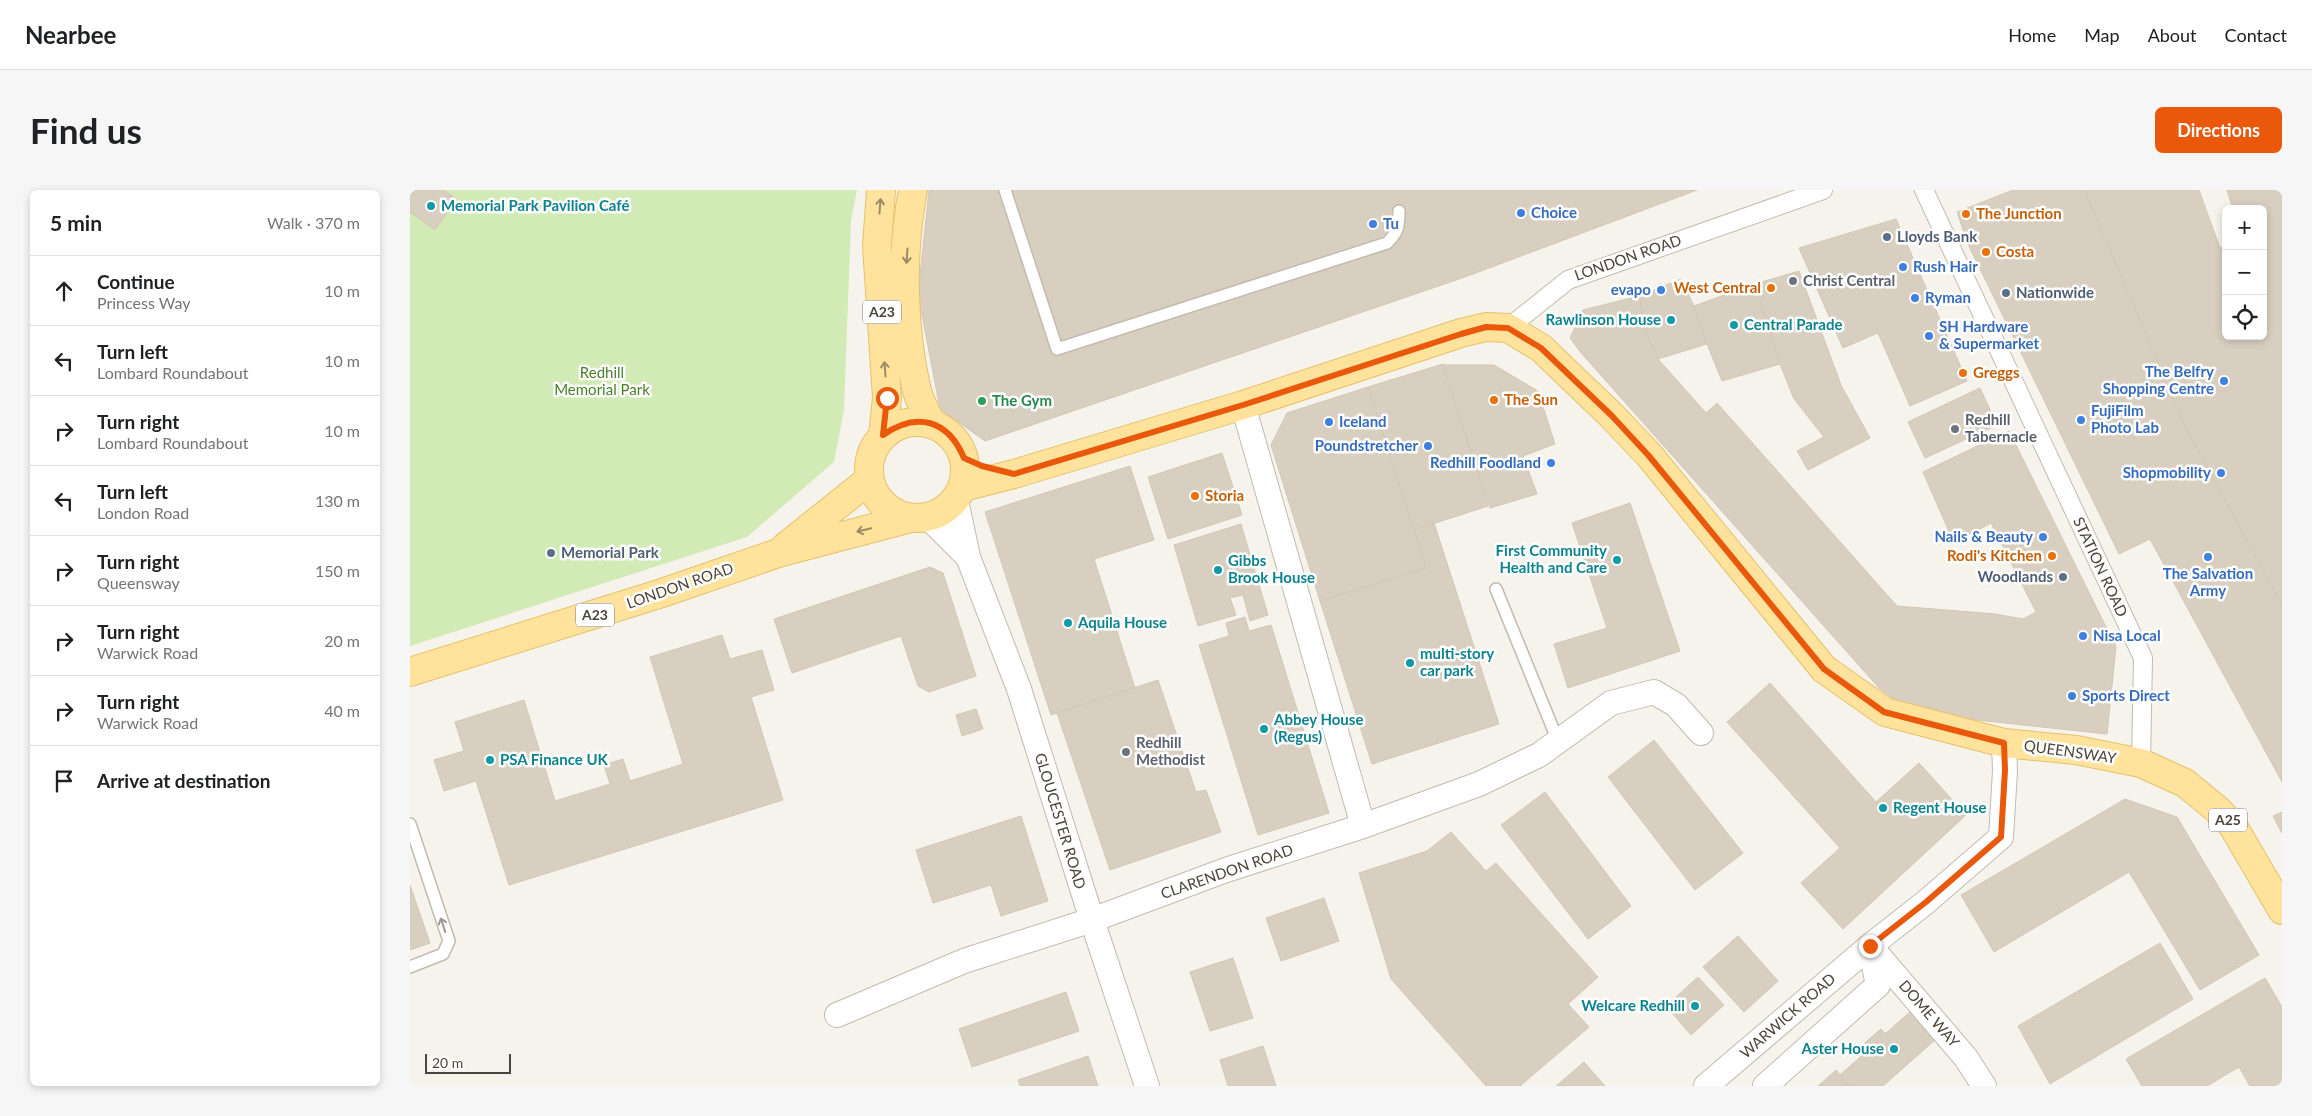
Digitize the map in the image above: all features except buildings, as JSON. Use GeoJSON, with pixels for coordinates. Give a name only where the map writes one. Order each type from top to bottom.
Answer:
{"type":"FeatureCollection","features":[{"type":"Feature","properties":{"kind":"main road","name":"A23"},"geometry":{"type":"LineString","coordinates":[[881,190],[878,246],[887,398],[883,435]]}},
{"type":"Feature","properties":{"kind":"main road","name":"A23"},"geometry":{"type":"LineString","coordinates":[[913,190],[905,273],[907,323],[918,392],[930,423]]}},
{"type":"Feature","properties":{"kind":"main road"},"geometry":{"type":"LineString","coordinates":[[960,493],[1014,474],[1243,405],[1461,334],[1486,327],[1508,328]]}},
{"type":"Feature","properties":{"kind":"main road","name":"QUEENSWAY"},"geometry":{"type":"LineString","coordinates":[[1508,328],[1541,348],[1612,416],[1649,456],[1824,669],[1884,712],[2004,743],[2076,750],[2141,763]]}},
{"type":"Feature","properties":{"kind":"main road"},"geometry":{"type":"LineString","coordinates":[[914,421],[930,423],[946,430],[958,442],[966,470],[960,493],[944,511],[920,518],[895,513],[884,506],[874,492],[869,480],[869,463],[874,447],[883,435],[897,425],[914,421]]}},
{"type":"Feature","properties":{"kind":"main road"},"geometry":{"type":"LineString","coordinates":[[964,458],[982,466],[1014,474]]}},
{"type":"Feature","properties":{"kind":"main road","name":"LONDON ROAD"},"geometry":{"type":"LineString","coordinates":[[778,552],[869,480]]}},
{"type":"Feature","properties":{"kind":"main road","name":"LONDON ROAD"},"geometry":{"type":"LineString","coordinates":[[410,672],[662,594],[778,552],[920,518]]}},
{"type":"Feature","properties":{"kind":"main road","name":"A25"},"geometry":{"type":"LineString","coordinates":[[2141,763],[2185,783],[2218,810],[2233,826],[2245,844],[2282,910]]}},
{"type":"Feature","properties":{"kind":"street","name":"LONDON ROAD"},"geometry":{"type":"LineString","coordinates":[[1508,328],[1568,280],[1823,190]]}},
{"type":"Feature","properties":{"kind":"street","name":"STATION ROAD"},"geometry":{"type":"LineString","coordinates":[[1924,190],[2143,658],[2141,763]]}},
{"type":"Feature","properties":{"kind":"street"},"geometry":{"type":"LineString","coordinates":[[1243,405],[1363,826]]}},
{"type":"Feature","properties":{"kind":"street","name":"GLOUCESTER ROAD"},"geometry":{"type":"LineString","coordinates":[[960,493],[968,557],[1019,688],[1092,920],[1147,1086]]}},
{"type":"Feature","properties":{"kind":"street","name":"GLOUCESTER ROAD"},"geometry":{"type":"LineString","coordinates":[[920,518],[968,557]]}},
{"type":"Feature","properties":{"kind":"street","name":"CLARENDON ROAD"},"geometry":{"type":"LineString","coordinates":[[837,1015],[964,961],[1092,920],[1226,870],[1363,826],[1479,784],[1539,755],[1610,703],[1654,692],[1676,705],[1701,733]]}},
{"type":"Feature","properties":{"kind":"street","name":"WARWICK ROAD"},"geometry":{"type":"LineString","coordinates":[[1706,1086],[2001,837],[2005,770],[2004,743]]}},
{"type":"Feature","properties":{"kind":"street"},"geometry":{"type":"LineString","coordinates":[[1765,1086],[1878,985],[1870,946]]}},
{"type":"Feature","properties":{"kind":"street","name":"DOME WAY"},"geometry":{"type":"LineString","coordinates":[[1870,946],[1966,1058],[1984,1086]]}},
{"type":"Feature","properties":{"kind":"lane"},"geometry":{"type":"LineString","coordinates":[[1005,190],[1057,349],[1387,243],[1397,233],[1399,211]]}},
{"type":"Feature","properties":{"kind":"lane"},"geometry":{"type":"LineString","coordinates":[[1496,589],[1558,741]]}},
{"type":"Feature","properties":{"kind":"lane"},"geometry":{"type":"LineString","coordinates":[[410,824],[449,941],[443,954],[410,966]]}},
{"type":"Feature","properties":{"kind":"green space","name":"Redhill Memorial Park"},"geometry":{"type":"Polygon","coordinates":[[[410,190],[857,190],[851,221],[844,410],[834,462],[747,537],[410,646],[410,190]]]}},
{"type":"Feature","properties":{"kind":"place","name":"Memorial Park Pavilion Café"},"geometry":{"type":"Point","coordinates":[431,206]}},
{"type":"Feature","properties":{"kind":"place","name":"Choice"},"geometry":{"type":"Point","coordinates":[1521,213]}},
{"type":"Feature","properties":{"kind":"place","name":"The Junction"},"geometry":{"type":"Point","coordinates":[1966,214]}},
{"type":"Feature","properties":{"kind":"place","name":"Tu"},"geometry":{"type":"Point","coordinates":[1373,224]}},
{"type":"Feature","properties":{"kind":"place","name":"Lloyds Bank"},"geometry":{"type":"Point","coordinates":[1887,237]}},
{"type":"Feature","properties":{"kind":"place","name":"Costa"},"geometry":{"type":"Point","coordinates":[1986,252]}},
{"type":"Feature","properties":{"kind":"place","name":"Rush Hair"},"geometry":{"type":"Point","coordinates":[1903,267]}},
{"type":"Feature","properties":{"kind":"place","name":"Christ Central"},"geometry":{"type":"Point","coordinates":[1793,281]}},
{"type":"Feature","properties":{"kind":"place","name":"West Central"},"geometry":{"type":"Point","coordinates":[1771,288]}},
{"type":"Feature","properties":{"kind":"place","name":"evapo"},"geometry":{"type":"Point","coordinates":[1661,290]}},
{"type":"Feature","properties":{"kind":"place","name":"Nationwide"},"geometry":{"type":"Point","coordinates":[2006,293]}},
{"type":"Feature","properties":{"kind":"place","name":"Ryman"},"geometry":{"type":"Point","coordinates":[1915,298]}},
{"type":"Feature","properties":{"kind":"place","name":"Rawlinson House"},"geometry":{"type":"Point","coordinates":[1671,320]}},
{"type":"Feature","properties":{"kind":"place","name":"Central Parade"},"geometry":{"type":"Point","coordinates":[1734,325]}},
{"type":"Feature","properties":{"kind":"place","name":"SH Hardware & Supermarket"},"geometry":{"type":"Point","coordinates":[1929,336]}},
{"type":"Feature","properties":{"kind":"place","name":"Greggs"},"geometry":{"type":"Point","coordinates":[1963,373]}},
{"type":"Feature","properties":{"kind":"place","name":"The Belfry Shopping Centre"},"geometry":{"type":"Point","coordinates":[2224,381]}},
{"type":"Feature","properties":{"kind":"place","name":"The Sun"},"geometry":{"type":"Point","coordinates":[1494,400]}},
{"type":"Feature","properties":{"kind":"place","name":"The Gym"},"geometry":{"type":"Point","coordinates":[982,401]}},
{"type":"Feature","properties":{"kind":"place","name":"FujiFilm Photo Lab"},"geometry":{"type":"Point","coordinates":[2081,420]}},
{"type":"Feature","properties":{"kind":"place","name":"Iceland"},"geometry":{"type":"Point","coordinates":[1329,422]}},
{"type":"Feature","properties":{"kind":"place","name":"Redhill Tabernacle"},"geometry":{"type":"Point","coordinates":[1955,429]}},
{"type":"Feature","properties":{"kind":"place","name":"Poundstretcher"},"geometry":{"type":"Point","coordinates":[1428,446]}},
{"type":"Feature","properties":{"kind":"place","name":"Redhill Foodland"},"geometry":{"type":"Point","coordinates":[1551,463]}},
{"type":"Feature","properties":{"kind":"place","name":"Shopmobility"},"geometry":{"type":"Point","coordinates":[2221,473]}},
{"type":"Feature","properties":{"kind":"place","name":"Storia"},"geometry":{"type":"Point","coordinates":[1195,496]}},
{"type":"Feature","properties":{"kind":"place","name":"Nails & Beauty"},"geometry":{"type":"Point","coordinates":[2043,537]}},
{"type":"Feature","properties":{"kind":"place","name":"Memorial Park"},"geometry":{"type":"Point","coordinates":[551,553]}},
{"type":"Feature","properties":{"kind":"place","name":"Rodi's Kitchen"},"geometry":{"type":"Point","coordinates":[2052,556]}},
{"type":"Feature","properties":{"kind":"place","name":"The Salvation Army"},"geometry":{"type":"Point","coordinates":[2208,557]}},
{"type":"Feature","properties":{"kind":"place","name":"First Community Health and Care"},"geometry":{"type":"Point","coordinates":[1617,560]}},
{"type":"Feature","properties":{"kind":"place","name":"Gibbs Brook House"},"geometry":{"type":"Point","coordinates":[1218,570]}},
{"type":"Feature","properties":{"kind":"place","name":"Woodlands"},"geometry":{"type":"Point","coordinates":[2063,577]}},
{"type":"Feature","properties":{"kind":"place","name":"Aquila House"},"geometry":{"type":"Point","coordinates":[1068,623]}},
{"type":"Feature","properties":{"kind":"place","name":"Nisa Local"},"geometry":{"type":"Point","coordinates":[2083,636]}},
{"type":"Feature","properties":{"kind":"place","name":"multi-story car park"},"geometry":{"type":"Point","coordinates":[1410,663]}},
{"type":"Feature","properties":{"kind":"place","name":"Sports Direct"},"geometry":{"type":"Point","coordinates":[2072,696]}},
{"type":"Feature","properties":{"kind":"place","name":"Abbey House (Regus)"},"geometry":{"type":"Point","coordinates":[1264,729]}},
{"type":"Feature","properties":{"kind":"place","name":"Redhill Methodist"},"geometry":{"type":"Point","coordinates":[1126,752]}},
{"type":"Feature","properties":{"kind":"place","name":"PSA Finance UK"},"geometry":{"type":"Point","coordinates":[490,760]}},
{"type":"Feature","properties":{"kind":"place","name":"Regent House"},"geometry":{"type":"Point","coordinates":[1883,808]}},
{"type":"Feature","properties":{"kind":"place","name":"Welcare Redhill"},"geometry":{"type":"Point","coordinates":[1695,1006]}},
{"type":"Feature","properties":{"kind":"place","name":"Aster House"},"geometry":{"type":"Point","coordinates":[1894,1049]}},
{"type":"Feature","properties":{"kind":"route"},"geometry":{"type":"LineString","coordinates":[[887,398],[883,435],[897,425],[914,421],[930,423],[946,430],[958,442],[964,458],[982,466],[1014,474],[1243,405],[1461,334],[1486,327],[1508,328],[1541,348],[1612,416],[1649,456],[1824,669],[1884,712],[2004,743],[2005,770],[2001,837],[1926,902],[1870,946]]}}]}
